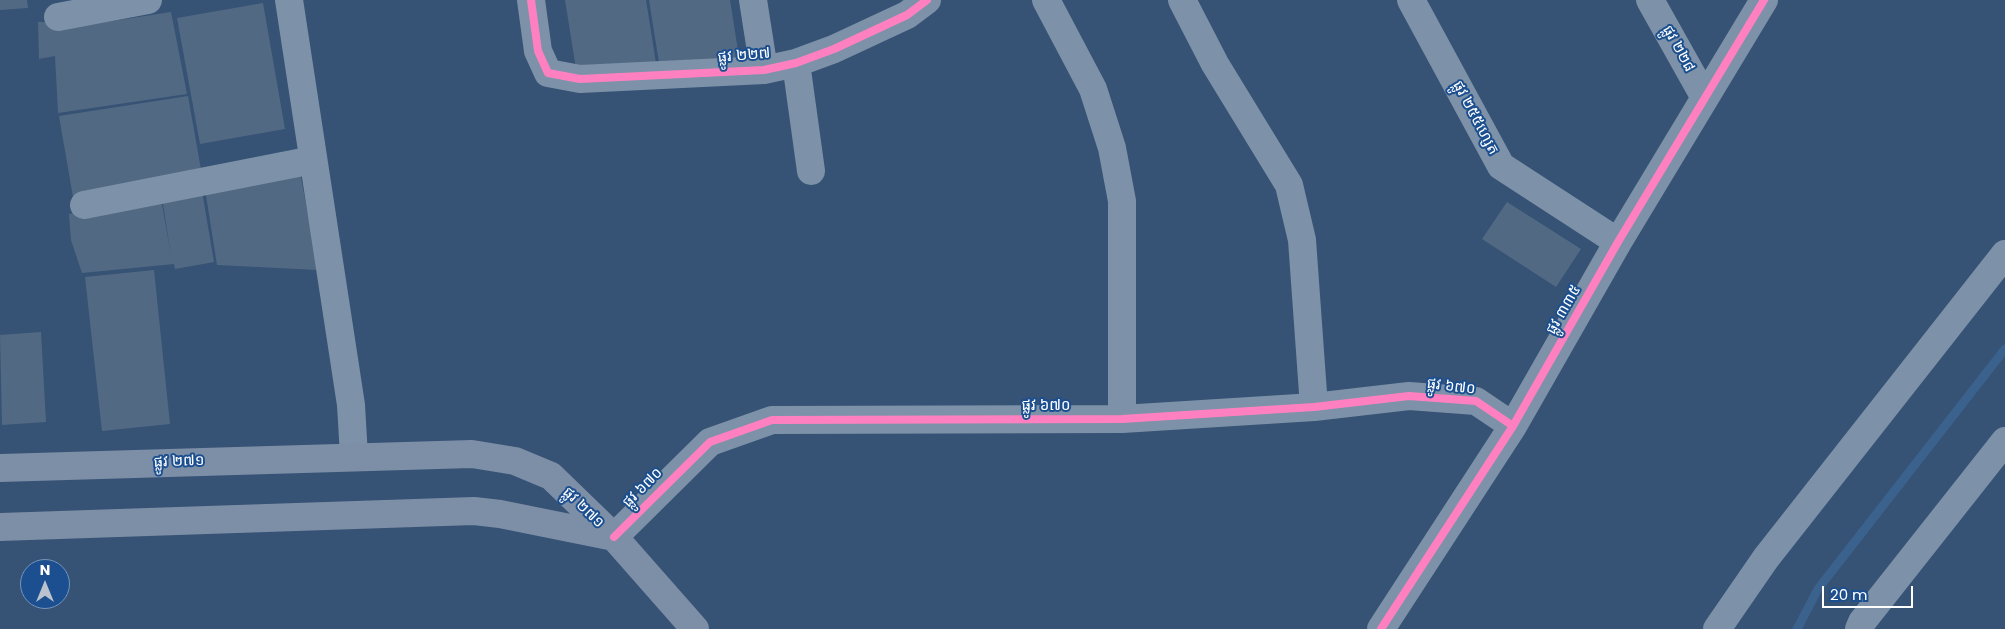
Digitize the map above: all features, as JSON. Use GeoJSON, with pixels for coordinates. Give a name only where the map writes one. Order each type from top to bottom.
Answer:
{"type":"FeatureCollection","features":[{"type":"Feature","properties":{"kind":"main road","name":"ផ្លូវ ២៧១"},"geometry":{"type":"LineString","coordinates":[[0,468],[472,454],[515,461],[551,476],[614,538]]}},
{"type":"Feature","properties":{"kind":"main road","name":"ផ្លូវ ២៧១"},"geometry":{"type":"LineString","coordinates":[[0,527],[474,511],[500,514],[614,538]]}},
{"type":"Feature","properties":{"kind":"main road"},"geometry":{"type":"LineString","coordinates":[[614,538],[695,629]]}},
{"type":"Feature","properties":{"kind":"street"},"geometry":{"type":"LineString","coordinates":[[58,17],[148,0]]}},
{"type":"Feature","properties":{"kind":"street"},"geometry":{"type":"LineString","coordinates":[[289,0],[352,404],[354,456]]}},
{"type":"Feature","properties":{"kind":"street","name":"ផ្លូវ ២២៧"},"geometry":{"type":"LineString","coordinates":[[531,0],[538,51],[548,73],[580,79],[764,70],[834,50],[907,15],[927,0]]}},
{"type":"Feature","properties":{"kind":"street"},"geometry":{"type":"LineString","coordinates":[[753,0],[764,70]]}},
{"type":"Feature","properties":{"kind":"street"},"geometry":{"type":"LineString","coordinates":[[1046,0],[1093,89],[1112,148],[1122,200],[1122,419]]}},
{"type":"Feature","properties":{"kind":"street"},"geometry":{"type":"LineString","coordinates":[[1182,0],[1215,64],[1289,186],[1302,240],[1314,407]]}},
{"type":"Feature","properties":{"kind":"street","name":"ផ្លូវ ២៥៥ហ្សេត"},"geometry":{"type":"LineString","coordinates":[[1411,0],[1501,166],[1618,242]]}},
{"type":"Feature","properties":{"kind":"street","name":"ផ្លូវ ២២៨"},"geometry":{"type":"LineString","coordinates":[[1650,0],[1705,98]]}},
{"type":"Feature","properties":{"kind":"street","name":"ផ្លូវ ៣៣៥"},"geometry":{"type":"LineString","coordinates":[[1381,629],[1513,426],[1618,242],[1764,0]]}},
{"type":"Feature","properties":{"kind":"street"},"geometry":{"type":"LineString","coordinates":[[796,62],[811,171]]}},
{"type":"Feature","properties":{"kind":"street"},"geometry":{"type":"LineString","coordinates":[[84,205],[313,160]]}},
{"type":"Feature","properties":{"kind":"street"},"geometry":{"type":"LineString","coordinates":[[1718,629],[1766,558],[2005,254]]}},
{"type":"Feature","properties":{"kind":"street","name":"ផ្លូវ ៦៧០"},"geometry":{"type":"LineString","coordinates":[[614,538],[710,442],[772,420],[1122,419],[1314,407],[1409,396],[1476,401],[1513,426]]}},
{"type":"Feature","properties":{"kind":"street"},"geometry":{"type":"LineString","coordinates":[[1860,629],[1862,622],[2005,441]]}},
{"type":"Feature","properties":{"kind":"building"},"geometry":{"type":"Polygon","coordinates":[[[0,0],[27,0],[28,8],[0,10],[0,0]]]}},
{"type":"Feature","properties":{"kind":"building"},"geometry":{"type":"Polygon","coordinates":[[[565,0],[646,0],[656,63],[577,75],[565,0]]]}},
{"type":"Feature","properties":{"kind":"building"},"geometry":{"type":"Polygon","coordinates":[[[649,0],[730,0],[739,57],[660,69],[649,0]]]}},
{"type":"Feature","properties":{"kind":"building"},"geometry":{"type":"Polygon","coordinates":[[[263,3],[285,129],[200,144],[177,18],[263,3]]]}},
{"type":"Feature","properties":{"kind":"building"},"geometry":{"type":"Polygon","coordinates":[[[171,12],[187,94],[58,113],[55,56],[39,59],[38,22],[60,22],[60,29],[171,12]]]}},
{"type":"Feature","properties":{"kind":"building"},"geometry":{"type":"Polygon","coordinates":[[[188,96],[202,175],[73,197],[59,116],[188,96]]]}},
{"type":"Feature","properties":{"kind":"building"},"geometry":{"type":"Polygon","coordinates":[[[300,172],[318,270],[217,265],[205,189],[300,172]]]}},
{"type":"Feature","properties":{"kind":"building"},"geometry":{"type":"Polygon","coordinates":[[[202,191],[214,262],[175,269],[174,264],[82,273],[71,240],[69,214],[161,199],[171,255],[162,198],[202,191]]]}},
{"type":"Feature","properties":{"kind":"building"},"geometry":{"type":"Polygon","coordinates":[[[1507,202],[1581,249],[1556,287],[1482,239],[1507,202]]]}},
{"type":"Feature","properties":{"kind":"building"},"geometry":{"type":"Polygon","coordinates":[[[154,270],[170,424],[102,431],[85,277],[154,270]]]}},
{"type":"Feature","properties":{"kind":"building"},"geometry":{"type":"Polygon","coordinates":[[[41,332],[46,422],[2,425],[0,335],[41,332]]]}},
{"type":"Feature","properties":{"kind":"waterway"},"geometry":{"type":"LineString","coordinates":[[1797,629],[1818,589],[2005,349]]}},
{"type":"Feature","properties":{"kind":"cycle path"},"geometry":{"type":"LineString","coordinates":[[531,0],[538,51],[548,73],[580,79],[764,70],[796,63],[834,49],[907,15],[927,0]]}},
{"type":"Feature","properties":{"kind":"cycle path"},"geometry":{"type":"LineString","coordinates":[[1381,629],[1513,426],[1618,242],[1764,0]]}},
{"type":"Feature","properties":{"kind":"cycle path"},"geometry":{"type":"LineString","coordinates":[[614,537],[710,442],[772,420],[1122,419],[1314,407],[1409,396],[1476,401],[1513,426]]}}]}
